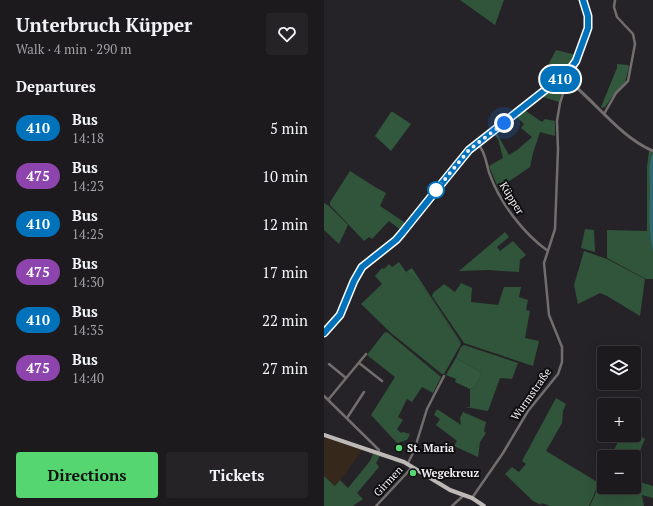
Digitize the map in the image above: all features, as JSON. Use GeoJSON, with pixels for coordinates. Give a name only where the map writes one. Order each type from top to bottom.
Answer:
{"type":"FeatureCollection","features":[{"type":"Feature","properties":{"kind":"main road"},"geometry":{"type":"LineString","coordinates":[[324,435],[410,464],[450,490],[472,498],[484,506]]}},
{"type":"Feature","properties":{"kind":"street"},"geometry":{"type":"LineString","coordinates":[[324,333],[340,315],[354,281],[362,267],[396,240],[463,156],[527,103],[568,72],[576,61],[588,28],[588,16],[583,0]]}},
{"type":"Feature","properties":{"kind":"street"},"geometry":{"type":"LineString","coordinates":[[604,114],[616,93],[628,81],[636,44],[633,34],[617,17],[614,7],[615,0]]}},
{"type":"Feature","properties":{"kind":"street"},"geometry":{"type":"LineString","coordinates":[[562,78],[566,84],[575,87],[636,142],[653,151]]}},
{"type":"Feature","properties":{"kind":"street","name":"Wurmstraße"},"geometry":{"type":"LineString","coordinates":[[472,498],[503,453],[528,411],[560,369],[562,347],[549,315],[544,263],[555,229],[558,150],[557,121],[560,103],[566,84]]}},
{"type":"Feature","properties":{"kind":"street","name":"Küpper"},"geometry":{"type":"LineString","coordinates":[[478,144],[483,150],[490,175],[506,206],[533,239],[548,252]]}},
{"type":"Feature","properties":{"kind":"street"},"geometry":{"type":"LineString","coordinates":[[328,400],[366,354]]}},
{"type":"Feature","properties":{"kind":"street"},"geometry":{"type":"LineString","coordinates":[[359,363],[382,381]]}},
{"type":"Feature","properties":{"kind":"street"},"geometry":{"type":"LineString","coordinates":[[329,364],[346,378]]}},
{"type":"Feature","properties":{"kind":"street","name":"Girmen"},"geometry":{"type":"LineString","coordinates":[[376,506],[405,475],[410,464],[427,409],[444,376]]}},
{"type":"Feature","properties":{"kind":"street"},"geometry":{"type":"LineString","coordinates":[[347,418],[364,392]]}},
{"type":"Feature","properties":{"kind":"street"},"geometry":{"type":"LineString","coordinates":[[324,396],[379,450],[378,453]]}},
{"type":"Feature","properties":{"kind":"street"},"geometry":{"type":"LineString","coordinates":[[452,506],[464,495]]}},
{"type":"Feature","properties":{"kind":"shaded area"},"geometry":{"type":"Polygon","coordinates":[[[324,437],[361,450],[336,486],[324,476],[324,437]]]}},
{"type":"Feature","properties":{"kind":"green space"},"geometry":{"type":"Polygon","coordinates":[[[460,0],[504,0],[495,25],[460,0]]]}},
{"type":"Feature","properties":{"kind":"green space"},"geometry":{"type":"Polygon","coordinates":[[[556,50],[576,55],[569,67],[561,74],[549,63],[556,50]]]}},
{"type":"Feature","properties":{"kind":"green space"},"geometry":{"type":"Polygon","coordinates":[[[617,64],[628,65],[629,67],[625,82],[605,107],[602,108],[601,107],[617,68],[617,64]]]}},
{"type":"Feature","properties":{"kind":"green space"},"geometry":{"type":"Polygon","coordinates":[[[559,83],[563,87],[559,102],[540,96],[559,83]]]}},
{"type":"Feature","properties":{"kind":"green space"},"geometry":{"type":"Polygon","coordinates":[[[523,109],[542,122],[545,119],[555,121],[555,136],[540,132],[530,167],[505,184],[506,186],[499,190],[489,166],[503,158],[498,139],[494,134],[496,132],[509,155],[517,150],[532,137],[521,128],[524,124],[515,115],[523,109]]]}},
{"type":"Feature","properties":{"kind":"green space"},"geometry":{"type":"Polygon","coordinates":[[[391,112],[411,124],[391,151],[375,136],[391,112]]]}},
{"type":"Feature","properties":{"kind":"green space"},"geometry":{"type":"Polygon","coordinates":[[[649,151],[653,153],[650,165],[650,220],[653,252],[653,279],[646,279],[607,258],[607,230],[647,231],[647,167],[649,151]]]}},
{"type":"Feature","properties":{"kind":"green space"},"geometry":{"type":"Polygon","coordinates":[[[350,171],[386,193],[380,206],[407,224],[402,231],[389,221],[372,239],[369,237],[364,241],[330,205],[330,202],[350,171]]]}},
{"type":"Feature","properties":{"kind":"green space"},"geometry":{"type":"Polygon","coordinates":[[[324,203],[348,225],[339,244],[324,230],[324,203]]]}},
{"type":"Feature","properties":{"kind":"green space"},"geometry":{"type":"Polygon","coordinates":[[[585,229],[594,230],[595,252],[581,248],[585,229]]]}},
{"type":"Feature","properties":{"kind":"green space"},"geometry":{"type":"Polygon","coordinates":[[[505,232],[509,237],[497,247],[500,251],[513,241],[526,255],[520,260],[519,272],[488,270],[459,271],[505,232]]]}},
{"type":"Feature","properties":{"kind":"green space"},"geometry":{"type":"Polygon","coordinates":[[[584,251],[607,259],[645,279],[640,316],[600,293],[578,304],[574,285],[584,251]]]}},
{"type":"Feature","properties":{"kind":"green space"},"geometry":{"type":"Polygon","coordinates":[[[399,262],[406,272],[422,285],[461,344],[444,374],[442,374],[391,333],[361,304],[382,284],[375,276],[382,268],[384,269],[389,264],[392,267],[399,262]]]}},
{"type":"Feature","properties":{"kind":"green space"},"geometry":{"type":"Polygon","coordinates":[[[412,268],[461,344],[422,285],[406,272],[412,268]]]}},
{"type":"Feature","properties":{"kind":"green space"},"geometry":{"type":"Polygon","coordinates":[[[461,283],[472,288],[471,302],[498,305],[504,287],[521,287],[519,297],[528,300],[526,310],[530,311],[525,338],[539,341],[533,366],[464,343],[432,296],[433,293],[444,284],[455,292],[461,283]]]}},
{"type":"Feature","properties":{"kind":"green space"},"geometry":{"type":"Polygon","coordinates":[[[387,332],[441,377],[433,393],[422,387],[412,402],[407,399],[398,417],[403,420],[397,429],[401,433],[403,432],[410,434],[407,440],[398,444],[371,415],[395,377],[367,355],[384,333],[387,332]]]}},
{"type":"Feature","properties":{"kind":"green space"},"geometry":{"type":"Polygon","coordinates":[[[464,345],[518,363],[512,379],[500,378],[488,411],[465,407],[470,407],[470,389],[475,387],[482,373],[456,358],[461,347],[464,345]]]}},
{"type":"Feature","properties":{"kind":"green space"},"geometry":{"type":"Polygon","coordinates":[[[456,358],[482,373],[475,387],[470,389],[455,382],[456,379],[446,375],[456,358]]]}},
{"type":"Feature","properties":{"kind":"green space"},"geometry":{"type":"Polygon","coordinates":[[[556,398],[566,404],[563,411],[562,423],[546,451],[597,482],[597,488],[589,506],[550,506],[542,503],[541,505],[533,501],[505,474],[512,467],[519,472],[526,464],[522,461],[556,398]]]}},
{"type":"Feature","properties":{"kind":"green space"},"geometry":{"type":"Polygon","coordinates":[[[437,409],[461,425],[460,418],[463,412],[486,422],[484,431],[486,433],[480,442],[478,457],[454,446],[457,441],[436,425],[440,419],[434,415],[437,409]]]}},
{"type":"Feature","properties":{"kind":"green space"},"geometry":{"type":"Polygon","coordinates":[[[641,436],[645,439],[640,450],[614,450],[618,442],[641,442],[641,436]]]}},
{"type":"Feature","properties":{"kind":"green space"},"geometry":{"type":"Polygon","coordinates":[[[373,454],[380,456],[376,463],[379,467],[357,493],[363,499],[353,506],[324,506],[324,476],[335,486],[340,480],[348,488],[370,461],[373,454]]]}},
{"type":"Feature","properties":{"kind":"green space"},"geometry":{"type":"Polygon","coordinates":[[[641,482],[653,486],[653,498],[642,495],[644,506],[590,506],[597,490],[597,494],[641,494],[641,482]]]}},
{"type":"Feature","properties":{"kind":"water"},"geometry":{"type":"Polygon","coordinates":[[[653,153],[653,252],[650,228],[650,161],[653,153]]]}},
{"type":"Feature","properties":{"kind":"bus line","name":"410"},"geometry":{"type":"LineString","coordinates":[[324,333],[340,315],[354,281],[362,267],[396,240],[463,156],[527,103],[562,78],[573,66],[588,28],[588,16],[583,0]]}},
{"type":"Feature","properties":{"kind":"place","name":"St. Maria"},"geometry":{"type":"Point","coordinates":[399,448]}},
{"type":"Feature","properties":{"kind":"place","name":"Wegekreuz"},"geometry":{"type":"Point","coordinates":[413,473]}},
{"type":"Feature","properties":{"kind":"route"},"geometry":{"type":"LineString","coordinates":[[436,190],[469,150],[504,123]]}}]}
